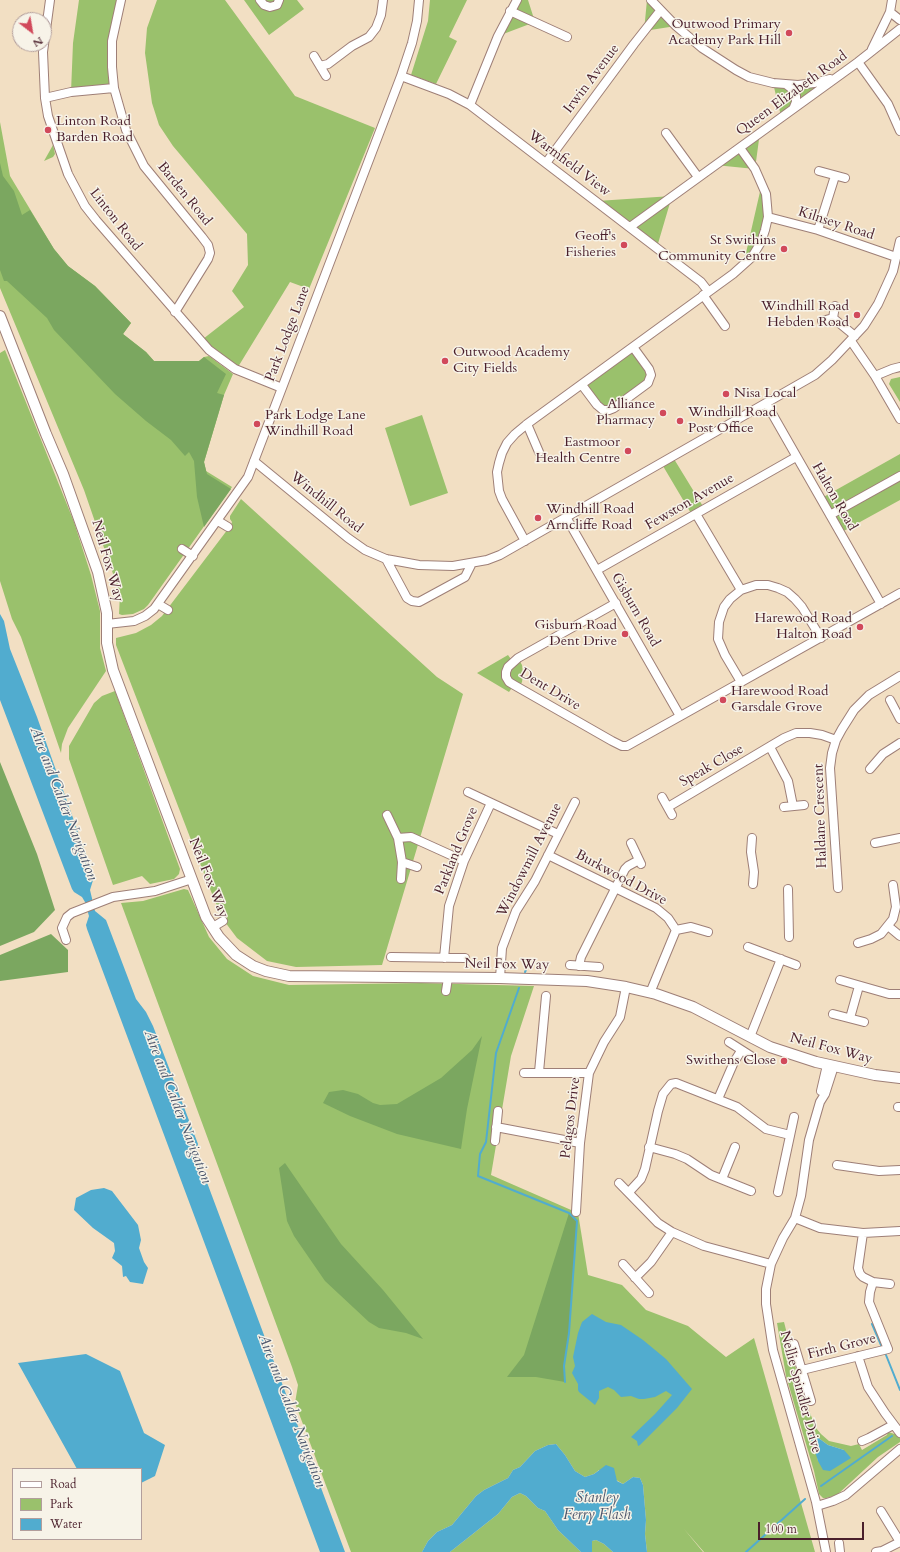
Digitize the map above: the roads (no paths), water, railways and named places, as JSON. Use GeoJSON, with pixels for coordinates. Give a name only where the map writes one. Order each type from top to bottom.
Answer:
{"type":"FeatureCollection","features":[{"type":"Feature","properties":{"kind":"main road","name":"Neil Fox Way"},"geometry":{"type":"LineString","coordinates":[[0,316],[83,527],[103,591],[108,624],[107,643],[113,670],[206,917],[230,949],[253,966],[280,975],[298,977],[500,978],[587,981],[626,987],[650,993],[693,1008],[770,1046],[830,1066],[875,1076],[900,1078]]}},
{"type":"Feature","properties":{"kind":"street","name":"Linton Road"},"geometry":{"type":"LineString","coordinates":[[50,0],[43,52],[45,98],[48,116],[68,174],[85,206],[209,350],[223,362],[235,369],[282,388]]}},
{"type":"Feature","properties":{"kind":"street","name":"Barden Road"},"geometry":{"type":"LineString","coordinates":[[121,0],[112,41],[114,88],[126,130],[144,166],[208,245],[210,253],[208,259],[175,312]]}},
{"type":"Feature","properties":{"kind":"street"},"geometry":{"type":"LineString","coordinates":[[260,0],[264,4],[270,6],[277,5],[279,0]]}},
{"type":"Feature","properties":{"kind":"street"},"geometry":{"type":"LineString","coordinates":[[320,66],[328,64],[352,46],[369,37],[376,28],[381,15],[383,0]]}},
{"type":"Feature","properties":{"kind":"street","name":"Park Lodge Lane"},"geometry":{"type":"LineString","coordinates":[[108,624],[138,620],[150,613],[193,556],[248,478],[401,76],[415,29],[418,0]]}},
{"type":"Feature","properties":{"kind":"street"},"geometry":{"type":"LineString","coordinates":[[470,105],[510,11],[517,0]]}},
{"type":"Feature","properties":{"kind":"street"},"geometry":{"type":"LineString","coordinates":[[651,0],[660,11],[702,48],[749,77],[787,85],[814,84],[837,76]]}},
{"type":"Feature","properties":{"kind":"street"},"geometry":{"type":"LineString","coordinates":[[872,50],[890,12],[892,0]]}},
{"type":"Feature","properties":{"kind":"street"},"geometry":{"type":"LineString","coordinates":[[510,11],[567,37]]}},
{"type":"Feature","properties":{"kind":"street","name":"Irwin Avenue"},"geometry":{"type":"LineString","coordinates":[[546,163],[660,11]]}},
{"type":"Feature","properties":{"kind":"street"},"geometry":{"type":"LineString","coordinates":[[890,12],[900,20]]}},
{"type":"Feature","properties":{"kind":"street","name":"Queen Elizabeth Road"},"geometry":{"type":"LineString","coordinates":[[630,227],[858,62],[900,29]]}},
{"type":"Feature","properties":{"kind":"street"},"geometry":{"type":"LineString","coordinates":[[314,56],[326,76]]}},
{"type":"Feature","properties":{"kind":"street"},"geometry":{"type":"LineString","coordinates":[[858,62],[888,104],[900,131]]}},
{"type":"Feature","properties":{"kind":"street","name":"Warmfield View"},"geometry":{"type":"LineString","coordinates":[[401,76],[449,94],[470,105],[702,282],[706,293],[725,326]]}},
{"type":"Feature","properties":{"kind":"street"},"geometry":{"type":"LineString","coordinates":[[787,85],[796,96],[794,107]]}},
{"type":"Feature","properties":{"kind":"street"},"geometry":{"type":"LineString","coordinates":[[45,98],[71,92],[114,88]]}},
{"type":"Feature","properties":{"kind":"street"},"geometry":{"type":"LineString","coordinates":[[666,133],[698,178]]}},
{"type":"Feature","properties":{"kind":"street"},"geometry":{"type":"LineString","coordinates":[[525,541],[502,499],[498,482],[497,472],[502,453],[507,443],[527,424],[733,274],[752,257],[761,242],[766,230],[768,217],[766,194],[755,169],[740,148]]}},
{"type":"Feature","properties":{"kind":"street"},"geometry":{"type":"LineString","coordinates":[[819,171],[845,178]]}},
{"type":"Feature","properties":{"kind":"street"},"geometry":{"type":"LineString","coordinates":[[818,230],[835,176]]}},
{"type":"Feature","properties":{"kind":"street","name":"Kilnsey Road"},"geometry":{"type":"LineString","coordinates":[[768,217],[818,230],[896,257]]}},
{"type":"Feature","properties":{"kind":"street","name":"Windhill Road"},"geometry":{"type":"LineString","coordinates":[[254,461],[348,538],[365,550],[386,559],[419,565],[454,566],[487,560],[500,555],[525,541],[815,375],[832,360],[864,326],[878,304],[893,271],[900,241]]}},
{"type":"Feature","properties":{"kind":"street"},"geometry":{"type":"LineString","coordinates":[[833,318],[835,306]]}},
{"type":"Feature","properties":{"kind":"street"},"geometry":{"type":"LineString","coordinates":[[833,318],[853,338],[900,419]]}},
{"type":"Feature","properties":{"kind":"street"},"geometry":{"type":"LineString","coordinates":[[822,321],[833,318]]}},
{"type":"Feature","properties":{"kind":"street"},"geometry":{"type":"LineString","coordinates":[[582,385],[597,406],[603,410],[609,410],[614,408],[648,383],[651,374],[649,369],[633,347]]}},
{"type":"Feature","properties":{"kind":"street"},"geometry":{"type":"LineString","coordinates":[[874,376],[900,367]]}},
{"type":"Feature","properties":{"kind":"street","name":"Halton Road"},"geometry":{"type":"LineString","coordinates":[[766,403],[881,604]]}},
{"type":"Feature","properties":{"kind":"street"},"geometry":{"type":"LineString","coordinates":[[527,424],[539,452]]}},
{"type":"Feature","properties":{"kind":"street","name":"Fewston Avenue"},"geometry":{"type":"LineString","coordinates":[[597,570],[796,457]]}},
{"type":"Feature","properties":{"kind":"street"},"geometry":{"type":"LineString","coordinates":[[830,516],[900,476]]}},
{"type":"Feature","properties":{"kind":"street"},"geometry":{"type":"LineString","coordinates":[[696,514],[741,590]]}},
{"type":"Feature","properties":{"kind":"street","name":"Gisburn Road"},"geometry":{"type":"LineString","coordinates":[[566,517],[680,716]]}},
{"type":"Feature","properties":{"kind":"street"},"geometry":{"type":"LineString","coordinates":[[218,521],[228,527]]}},
{"type":"Feature","properties":{"kind":"street"},"geometry":{"type":"LineString","coordinates":[[182,550],[193,556]]}},
{"type":"Feature","properties":{"kind":"street"},"geometry":{"type":"LineString","coordinates":[[386,559],[407,598],[412,601],[419,602],[465,577],[472,563]]}},
{"type":"Feature","properties":{"kind":"street"},"geometry":{"type":"LineString","coordinates":[[741,682],[725,655],[718,639],[719,622],[724,608],[730,599],[741,590],[756,585],[768,585],[787,592],[802,607],[821,638]]}},
{"type":"Feature","properties":{"kind":"street"},"geometry":{"type":"LineString","coordinates":[[680,716],[900,593]]}},
{"type":"Feature","properties":{"kind":"street","name":"Dent Drive"},"geometry":{"type":"LineString","coordinates":[[616,603],[518,658],[508,667],[506,677],[514,685],[622,746],[631,744],[680,716]]}},
{"type":"Feature","properties":{"kind":"street"},"geometry":{"type":"LineString","coordinates":[[158,604],[168,610]]}},
{"type":"Feature","properties":{"kind":"street","name":"Haldane Crescent"},"geometry":{"type":"LineString","coordinates":[[838,888],[830,768],[836,740],[844,724],[854,710],[869,695],[900,676]]}},
{"type":"Feature","properties":{"kind":"street"},"geometry":{"type":"LineString","coordinates":[[890,700],[900,718]]}},
{"type":"Feature","properties":{"kind":"street","name":"Speak Close"},"geometry":{"type":"LineString","coordinates":[[668,807],[784,738],[796,733],[810,732],[836,740]]}},
{"type":"Feature","properties":{"kind":"street"},"geometry":{"type":"LineString","coordinates":[[870,769],[884,754],[900,743]]}},
{"type":"Feature","properties":{"kind":"street"},"geometry":{"type":"LineString","coordinates":[[770,747],[788,781],[793,806]]}},
{"type":"Feature","properties":{"kind":"street"},"geometry":{"type":"LineString","coordinates":[[468,792],[558,834]]}},
{"type":"Feature","properties":{"kind":"street"},"geometry":{"type":"LineString","coordinates":[[662,797],[672,815]]}},
{"type":"Feature","properties":{"kind":"street","name":"Windowmill Avenue"},"geometry":{"type":"LineString","coordinates":[[500,978],[502,948],[516,911],[535,881],[575,802]]}},
{"type":"Feature","properties":{"kind":"street","name":"Parkland Grove"},"geometry":{"type":"LineString","coordinates":[[444,958],[449,906],[464,861],[492,803]]}},
{"type":"Feature","properties":{"kind":"street"},"geometry":{"type":"LineString","coordinates":[[784,806],[804,805]]}},
{"type":"Feature","properties":{"kind":"street"},"geometry":{"type":"LineString","coordinates":[[388,815],[398,838],[402,862],[401,879]]}},
{"type":"Feature","properties":{"kind":"street"},"geometry":{"type":"LineString","coordinates":[[398,838],[411,837],[464,861]]}},
{"type":"Feature","properties":{"kind":"street"},"geometry":{"type":"LineString","coordinates":[[752,838],[751,852],[754,872],[753,884]]}},
{"type":"Feature","properties":{"kind":"street"},"geometry":{"type":"LineString","coordinates":[[878,840],[900,838]]}},
{"type":"Feature","properties":{"kind":"street"},"geometry":{"type":"LineString","coordinates":[[579,966],[581,958],[626,867],[640,862],[631,843]]}},
{"type":"Feature","properties":{"kind":"street","name":"Burkwood Drive"},"geometry":{"type":"LineString","coordinates":[[548,855],[656,908],[668,918],[676,930]]}},
{"type":"Feature","properties":{"kind":"street"},"geometry":{"type":"LineString","coordinates":[[402,862],[417,867]]}},
{"type":"Feature","properties":{"kind":"street"},"geometry":{"type":"LineString","coordinates":[[66,940],[62,928],[64,923],[69,916],[78,911],[113,897],[165,889],[192,879]]}},
{"type":"Feature","properties":{"kind":"street"},"geometry":{"type":"LineString","coordinates":[[858,943],[872,940],[881,934],[893,919],[896,907],[893,885]]}},
{"type":"Feature","properties":{"kind":"street"},"geometry":{"type":"LineString","coordinates":[[788,889],[789,937]]}},
{"type":"Feature","properties":{"kind":"street"},"geometry":{"type":"LineString","coordinates":[[213,927],[223,921]]}},
{"type":"Feature","properties":{"kind":"street"},"geometry":{"type":"LineString","coordinates":[[888,926],[900,936]]}},
{"type":"Feature","properties":{"kind":"street"},"geometry":{"type":"LineString","coordinates":[[650,993],[676,930],[691,927],[708,932]]}},
{"type":"Feature","properties":{"kind":"street"},"geometry":{"type":"LineString","coordinates":[[748,948],[796,965]]}},
{"type":"Feature","properties":{"kind":"street"},"geometry":{"type":"LineString","coordinates":[[391,957],[465,958]]}},
{"type":"Feature","properties":{"kind":"street"},"geometry":{"type":"LineString","coordinates":[[750,1037],[781,960]]}},
{"type":"Feature","properties":{"kind":"street"},"geometry":{"type":"LineString","coordinates":[[570,965],[599,967]]}},
{"type":"Feature","properties":{"kind":"street"},"geometry":{"type":"LineString","coordinates":[[446,991],[448,978]]}},
{"type":"Feature","properties":{"kind":"street"},"geometry":{"type":"LineString","coordinates":[[840,980],[889,994],[900,994]]}},
{"type":"Feature","properties":{"kind":"street"},"geometry":{"type":"LineString","coordinates":[[850,1018],[859,986]]}},
{"type":"Feature","properties":{"kind":"street","name":"Pelagos Drive"},"geometry":{"type":"LineString","coordinates":[[576,1212],[580,1143],[589,1073],[604,1042],[620,1017],[626,987]]}},
{"type":"Feature","properties":{"kind":"street"},"geometry":{"type":"LineString","coordinates":[[538,1072],[546,996]]}},
{"type":"Feature","properties":{"kind":"street"},"geometry":{"type":"LineString","coordinates":[[833,1014],[864,1022]]}},
{"type":"Feature","properties":{"kind":"street"},"geometry":{"type":"LineString","coordinates":[[729,1042],[751,1056]]}},
{"type":"Feature","properties":{"kind":"street"},"geometry":{"type":"LineString","coordinates":[[718,1099],[734,1062],[741,1051]]}},
{"type":"Feature","properties":{"kind":"street","name":"Nellie Spindler Drive"},"geometry":{"type":"LineString","coordinates":[[826,1552],[817,1506],[773,1350],[766,1304],[766,1289],[771,1264],[783,1238],[795,1218],[801,1196],[808,1144],[820,1102],[825,1094],[830,1066]]}},
{"type":"Feature","properties":{"kind":"street"},"geometry":{"type":"LineString","coordinates":[[524,1073],[589,1073]]}},
{"type":"Feature","properties":{"kind":"street"},"geometry":{"type":"LineString","coordinates":[[629,1192],[641,1179],[645,1169],[649,1147],[663,1094],[671,1084],[676,1083],[737,1107],[766,1129],[790,1135]]}},
{"type":"Feature","properties":{"kind":"street"},"geometry":{"type":"LineString","coordinates":[[495,1141],[498,1111]]}},
{"type":"Feature","properties":{"kind":"street"},"geometry":{"type":"LineString","coordinates":[[778,1192],[794,1117]]}},
{"type":"Feature","properties":{"kind":"street"},"geometry":{"type":"LineString","coordinates":[[496,1127],[580,1143]]}},
{"type":"Feature","properties":{"kind":"street"},"geometry":{"type":"LineString","coordinates":[[649,1147],[687,1159],[711,1174],[751,1191]]}},
{"type":"Feature","properties":{"kind":"street"},"geometry":{"type":"LineString","coordinates":[[722,1179],[735,1147]]}},
{"type":"Feature","properties":{"kind":"street"},"geometry":{"type":"LineString","coordinates":[[837,1165],[879,1171],[900,1170]]}},
{"type":"Feature","properties":{"kind":"street"},"geometry":{"type":"LineString","coordinates":[[619,1183],[658,1223],[672,1232],[704,1246],[771,1264]]}},
{"type":"Feature","properties":{"kind":"street"},"geometry":{"type":"LineString","coordinates":[[795,1218],[820,1228],[863,1233],[900,1231]]}},
{"type":"Feature","properties":{"kind":"street"},"geometry":{"type":"LineString","coordinates":[[635,1278],[651,1262],[672,1232]]}},
{"type":"Feature","properties":{"kind":"street"},"geometry":{"type":"LineString","coordinates":[[863,1233],[858,1268],[860,1274],[873,1282],[890,1284]]}},
{"type":"Feature","properties":{"kind":"street"},"geometry":{"type":"LineString","coordinates":[[623,1264],[649,1293]]}},
{"type":"Feature","properties":{"kind":"street","name":"Firth Grove"},"geometry":{"type":"LineString","coordinates":[[802,1370],[888,1349],[869,1302],[873,1282]]}},
{"type":"Feature","properties":{"kind":"street","name":"Firth Grove"},"geometry":{"type":"LineString","coordinates":[[794,1344],[811,1401]]}},
{"type":"Feature","properties":{"kind":"street"},"geometry":{"type":"LineString","coordinates":[[858,1356],[868,1387],[900,1433]]}},
{"type":"Feature","properties":{"kind":"street"},"geometry":{"type":"LineString","coordinates":[[862,1441],[893,1425]]}},
{"type":"Feature","properties":{"kind":"street"},"geometry":{"type":"LineString","coordinates":[[817,1506],[846,1495],[900,1449]]}},
{"type":"Feature","properties":{"kind":"street"},"geometry":{"type":"LineString","coordinates":[[876,1552],[882,1551],[900,1542],[881,1511]]}},
{"type":"Feature","properties":{"kind":"street"},"geometry":{"type":"LineString","coordinates":[[839,1543],[840,1552]]}},
{"type":"Feature","properties":{"kind":"water","name":"Aire and Calder Navigation"},"geometry":{"type":"Polygon","coordinates":[[[0,614],[4,621],[10,649],[37,717],[94,877],[90,890],[95,911],[106,920],[136,999],[146,1012],[153,1026],[198,1144],[196,1153],[345,1552],[320,1552],[87,929],[86,925],[89,916],[85,902],[82,897],[72,889],[0,700],[0,614]]]}},
{"type":"Feature","properties":{"kind":"water"},"geometry":{"type":"Polygon","coordinates":[[[104,1188],[112,1191],[138,1225],[141,1240],[139,1248],[148,1268],[143,1284],[130,1282],[126,1276],[123,1277],[122,1266],[112,1258],[115,1251],[114,1243],[93,1228],[74,1210],[76,1198],[91,1190],[104,1188]]]}},
{"type":"Feature","properties":{"kind":"water"},"geometry":{"type":"Polygon","coordinates":[[[592,1314],[606,1322],[621,1325],[643,1340],[666,1359],[692,1389],[677,1408],[638,1446],[637,1441],[631,1437],[672,1395],[666,1391],[655,1397],[644,1399],[631,1396],[621,1397],[614,1390],[608,1387],[599,1391],[599,1398],[595,1405],[579,1392],[578,1384],[572,1373],[575,1366],[573,1357],[582,1322],[592,1314]]]}},
{"type":"Feature","properties":{"kind":"water"},"geometry":{"type":"Polygon","coordinates":[[[86,1354],[120,1371],[144,1433],[165,1445],[155,1476],[142,1482],[142,1468],[76,1468],[18,1363],[86,1354]]]}},
{"type":"Feature","properties":{"kind":"water"},"geometry":{"type":"Polygon","coordinates":[[[813,1434],[828,1445],[844,1450],[851,1458],[830,1471],[823,1470],[818,1461],[810,1436],[813,1434]]]}},
{"type":"Feature","properties":{"kind":"water","name":"Stanley Ferry Flash"},"geometry":{"type":"Polygon","coordinates":[[[556,1444],[575,1471],[585,1477],[594,1474],[606,1465],[614,1468],[617,1481],[623,1484],[633,1477],[640,1478],[643,1485],[647,1552],[613,1552],[604,1544],[596,1540],[592,1541],[592,1552],[581,1552],[558,1530],[545,1511],[538,1508],[526,1496],[520,1493],[512,1497],[498,1514],[450,1552],[422,1552],[428,1541],[437,1532],[452,1525],[476,1496],[484,1490],[508,1478],[513,1470],[520,1467],[535,1451],[548,1445],[556,1444]]]}},
{"type":"Feature","properties":{"kind":"waterway"},"geometry":{"type":"LineString","coordinates":[[519,988],[496,1053],[486,1142],[480,1154],[478,1176],[569,1213],[577,1221],[569,1333],[564,1366],[565,1382]]}},
{"type":"Feature","properties":{"kind":"waterway"},"geometry":{"type":"LineString","coordinates":[[872,1324],[881,1345]]}},
{"type":"Feature","properties":{"kind":"waterway"},"geometry":{"type":"LineString","coordinates":[[886,1355],[900,1390]]}},
{"type":"Feature","properties":{"kind":"waterway"},"geometry":{"type":"LineString","coordinates":[[821,1486],[892,1436]]}},
{"type":"Feature","properties":{"kind":"waterway"},"geometry":{"type":"LineString","coordinates":[[746,1552],[805,1499]]}},
{"type":"Feature","properties":{"kind":"place","name":"Outwood Primary Academy Park Hill"},"geometry":{"type":"Point","coordinates":[789,33]}},
{"type":"Feature","properties":{"kind":"place","name":"Linton Road Barden Road"},"geometry":{"type":"Point","coordinates":[48,130]}},
{"type":"Feature","properties":{"kind":"place","name":"Geoff's Fisheries"},"geometry":{"type":"Point","coordinates":[624,245]}},
{"type":"Feature","properties":{"kind":"place","name":"St Swithins Community Centre"},"geometry":{"type":"Point","coordinates":[784,249]}},
{"type":"Feature","properties":{"kind":"place","name":"Windhill Road Hebden Road"},"geometry":{"type":"Point","coordinates":[857,315]}},
{"type":"Feature","properties":{"kind":"place","name":"Outwood Academy City Fields"},"geometry":{"type":"Point","coordinates":[445,361]}},
{"type":"Feature","properties":{"kind":"place","name":"Nisa Local"},"geometry":{"type":"Point","coordinates":[726,394]}},
{"type":"Feature","properties":{"kind":"place","name":"Alliance Pharmacy"},"geometry":{"type":"Point","coordinates":[663,413]}},
{"type":"Feature","properties":{"kind":"place","name":"Windhill Road Post Office"},"geometry":{"type":"Point","coordinates":[680,421]}},
{"type":"Feature","properties":{"kind":"place","name":"Park Lodge Lane Windhill Road"},"geometry":{"type":"Point","coordinates":[257,424]}},
{"type":"Feature","properties":{"kind":"place","name":"Eastmoor Health Centre"},"geometry":{"type":"Point","coordinates":[628,451]}},
{"type":"Feature","properties":{"kind":"place","name":"Windhill Road Arncliffe Road"},"geometry":{"type":"Point","coordinates":[538,518]}},
{"type":"Feature","properties":{"kind":"place","name":"Harewood Road Halton Road"},"geometry":{"type":"Point","coordinates":[860,627]}},
{"type":"Feature","properties":{"kind":"place","name":"Gisburn Road Dent Drive"},"geometry":{"type":"Point","coordinates":[625,634]}},
{"type":"Feature","properties":{"kind":"place","name":"Harewood Road Garsdale Grove"},"geometry":{"type":"Point","coordinates":[723,700]}},
{"type":"Feature","properties":{"kind":"place","name":"Swithens Close"},"geometry":{"type":"Point","coordinates":[784,1061]}}]}
